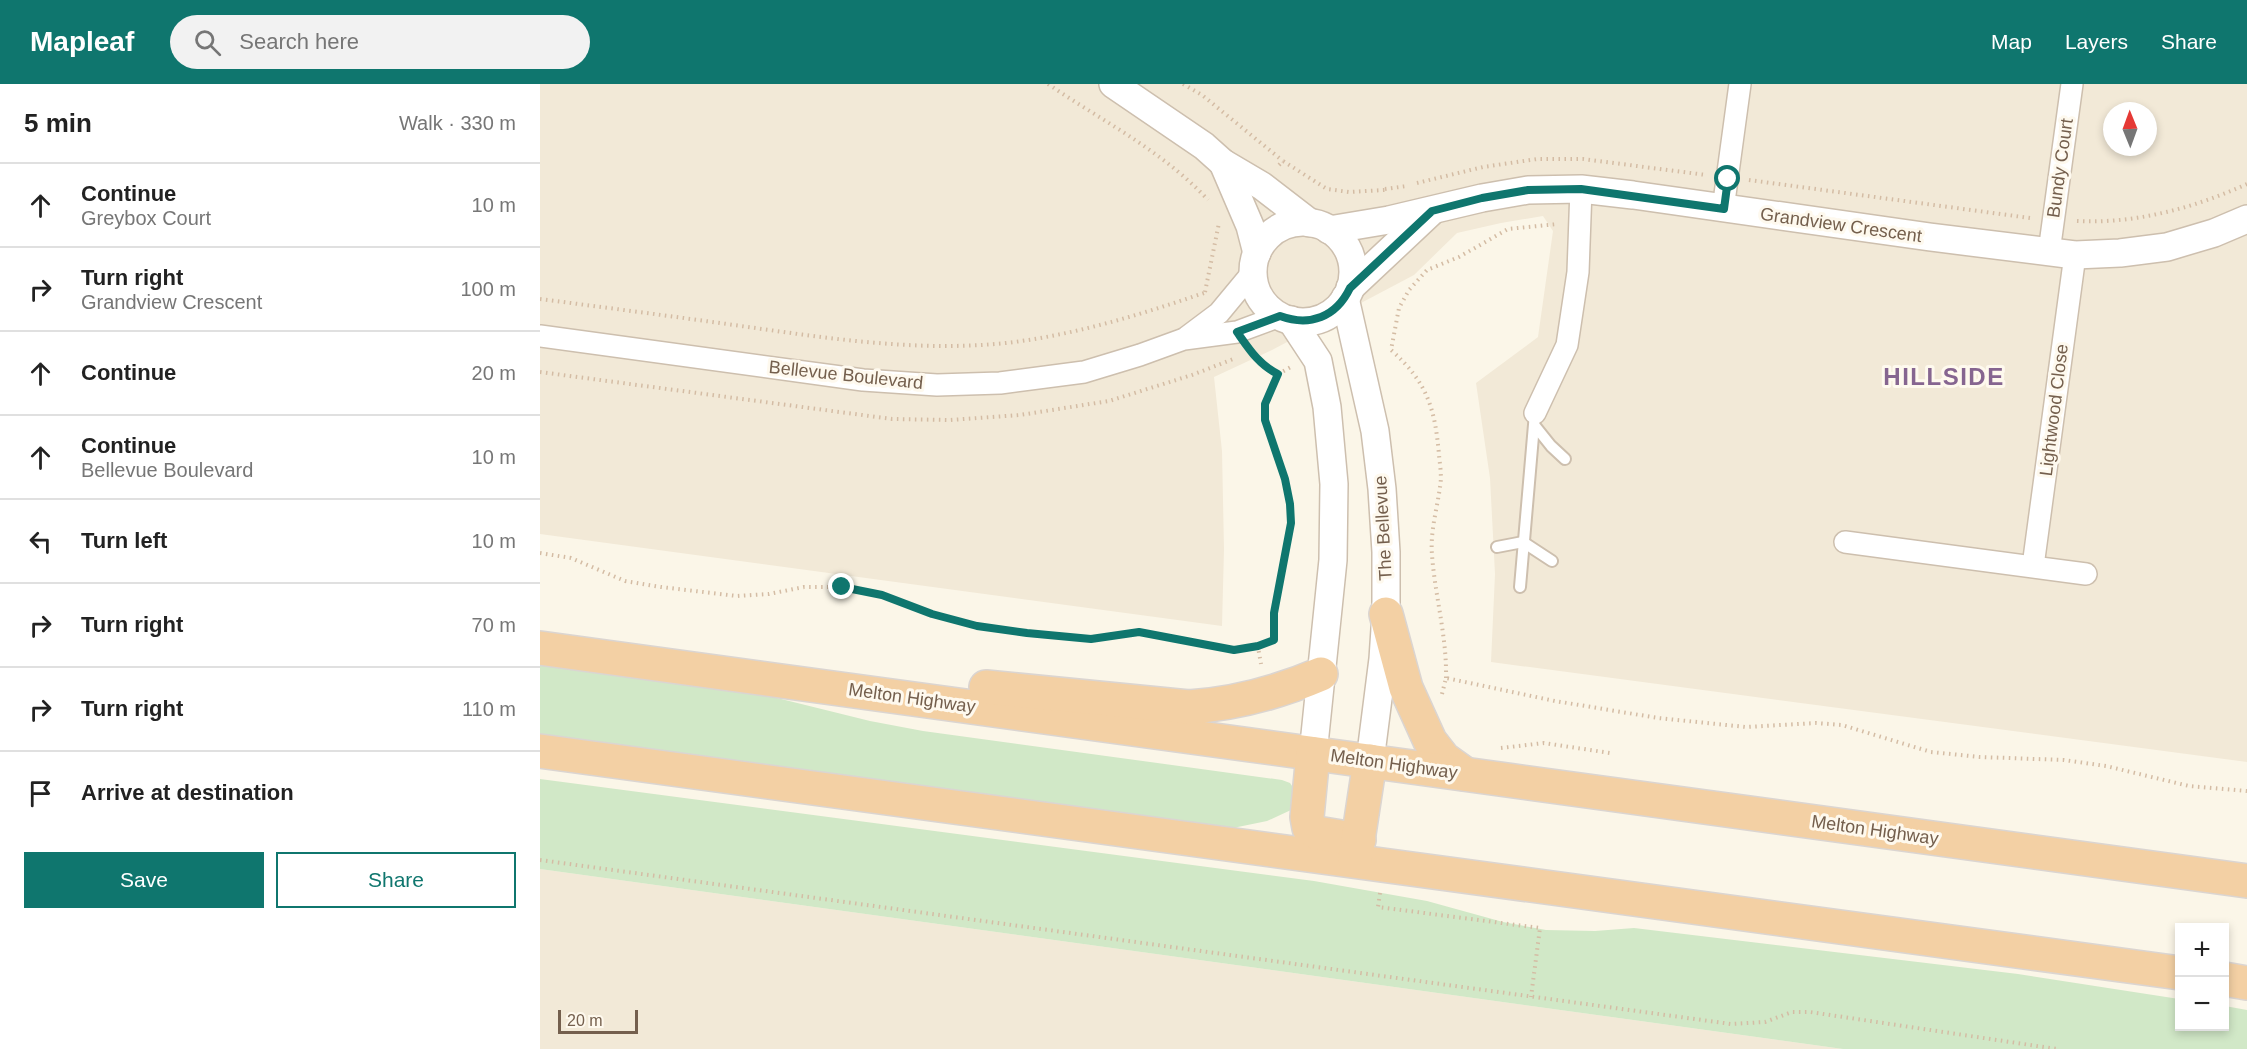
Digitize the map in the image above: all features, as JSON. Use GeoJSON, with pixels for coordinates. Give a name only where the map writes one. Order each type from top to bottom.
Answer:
{"type":"FeatureCollection","features":[{"type":"Feature","properties":{"kind":"highway"},"geometry":{"type":"LineString","coordinates":[[1386,614],[1406,688],[1430,741],[1444,759],[1465,774]]}},
{"type":"Feature","properties":{"kind":"highway","name":"Melton Highway"},"geometry":{"type":"LineString","coordinates":[[540,648],[2247,881]]}},
{"type":"Feature","properties":{"kind":"highway"},"geometry":{"type":"LineString","coordinates":[[804,683],[900,678],[1189,707],[1213,705],[1269,693],[1321,674]]}},
{"type":"Feature","properties":{"kind":"highway"},"geometry":{"type":"LineString","coordinates":[[540,751],[1910,917],[1956,928],[2022,950],[2175,972]]}},
{"type":"Feature","properties":{"kind":"highway"},"geometry":{"type":"LineString","coordinates":[[1313,754],[1307,817],[1309,828],[1356,850]]}},
{"type":"Feature","properties":{"kind":"highway"},"geometry":{"type":"LineString","coordinates":[[1356,850],[1370,761]]}},
{"type":"Feature","properties":{"kind":"highway"},"geometry":{"type":"LineString","coordinates":[[2229,980],[2247,983]]}},
{"type":"Feature","properties":{"kind":"street"},"geometry":{"type":"LineString","coordinates":[[1113,84],[1223,162],[1342,240],[1350,255],[1353,271],[1348,293],[1335,310],[1322,318],[1307,321],[1285,318]]}},
{"type":"Feature","properties":{"kind":"street"},"geometry":{"type":"LineString","coordinates":[[1724,209],[1740,84]]}},
{"type":"Feature","properties":{"kind":"street","name":"Bundy Court"},"geometry":{"type":"LineString","coordinates":[[2062,254],[2053,220],[2072,84]]}},
{"type":"Feature","properties":{"kind":"street"},"geometry":{"type":"LineString","coordinates":[[1223,162],[1250,226],[1255,262],[1255,285],[1260,298],[1268,308],[1285,318],[1318,361],[1327,407],[1333,473],[1333,560],[1313,754]]}},
{"type":"Feature","properties":{"kind":"street"},"geometry":{"type":"LineString","coordinates":[[1535,420],[1567,345],[1578,272],[1581,189]]}},
{"type":"Feature","properties":{"kind":"street","name":"Grandview Crescent"},"geometry":{"type":"LineString","coordinates":[[1320,226],[1432,211],[1482,198],[1528,190],[1581,189],[2062,254],[2120,253],[2167,247],[2214,233],[2247,219]]}},
{"type":"Feature","properties":{"kind":"street","name":"Grandview Crescent"},"geometry":{"type":"LineString","coordinates":[[1348,293],[1432,211]]}},
{"type":"Feature","properties":{"kind":"street"},"geometry":{"type":"LineString","coordinates":[[1255,262],[1265,239],[1278,228],[1294,223],[1320,226]]}},
{"type":"Feature","properties":{"kind":"street","name":"Lightwood Close"},"geometry":{"type":"LineString","coordinates":[[2033,566],[2062,254]]}},
{"type":"Feature","properties":{"kind":"street","name":"Bellevue Boulevard"},"geometry":{"type":"LineString","coordinates":[[1184,339],[1220,313],[1255,262]]}},
{"type":"Feature","properties":{"kind":"street","name":"The Bellevue"},"geometry":{"type":"LineString","coordinates":[[1348,293],[1375,431],[1381,477],[1386,552],[1383,659],[1370,761]]}},
{"type":"Feature","properties":{"kind":"street","name":"Bellevue Boulevard"},"geometry":{"type":"LineString","coordinates":[[540,336],[863,380],[937,385],[1000,383],[1084,372],[1184,339],[1237,332],[1285,318]]}},
{"type":"Feature","properties":{"kind":"street"},"geometry":{"type":"LineString","coordinates":[[1845,542],[2086,574]]}},
{"type":"Feature","properties":{"kind":"lane"},"geometry":{"type":"LineString","coordinates":[[1535,420],[1551,446],[1565,459]]}},
{"type":"Feature","properties":{"kind":"lane"},"geometry":{"type":"LineString","coordinates":[[1520,587],[1535,420]]}},
{"type":"Feature","properties":{"kind":"lane"},"geometry":{"type":"LineString","coordinates":[[1497,547],[1523,542],[1552,561]]}},
{"type":"Feature","properties":{"kind":"path"},"geometry":{"type":"LineString","coordinates":[[1048,84],[1132,138],[1172,167],[1212,206]]}},
{"type":"Feature","properties":{"kind":"path"},"geometry":{"type":"LineString","coordinates":[[1184,84],[1202,95],[1283,161]]}},
{"type":"Feature","properties":{"kind":"path"},"geometry":{"type":"LineString","coordinates":[[1385,189],[1483,167],[1537,159],[1583,159],[2053,220],[2126,220],[2179,209],[2247,184]]}},
{"type":"Feature","properties":{"kind":"path"},"geometry":{"type":"LineString","coordinates":[[1423,724],[1439,716],[1446,678],[1431,552],[1432,532],[1441,484],[1437,431],[1430,404],[1420,381],[1391,350],[1399,308],[1409,290],[1427,270],[1459,256],[1508,229],[1580,222]]}},
{"type":"Feature","properties":{"kind":"path"},"geometry":{"type":"LineString","coordinates":[[540,299],[885,344],[939,346],[1005,343],[1064,334],[1141,315],[1205,292]]}},
{"type":"Feature","properties":{"kind":"path"},"geometry":{"type":"LineString","coordinates":[[540,553],[571,558],[625,581],[661,587],[736,596],[769,594],[804,587],[842,587],[882,595],[932,614],[977,626],[1091,639],[1139,632],[1234,650],[1258,646],[1274,640],[1274,613],[1291,523],[1290,504],[1285,479],[1265,420],[1265,404],[1278,374],[1268,369],[1252,354],[1237,332]]}},
{"type":"Feature","properties":{"kind":"path"},"geometry":{"type":"LineString","coordinates":[[1258,646],[1269,693]]}},
{"type":"Feature","properties":{"kind":"path"},"geometry":{"type":"LineString","coordinates":[[1446,678],[1555,701],[1658,718],[1746,727],[1816,723],[1842,725],[1931,752],[1980,757],[2064,760],[2106,766],[2189,786],[2247,791]]}},
{"type":"Feature","properties":{"kind":"path"},"geometry":{"type":"LineString","coordinates":[[1490,749],[1544,743],[1610,753]]}},
{"type":"Feature","properties":{"kind":"path"},"geometry":{"type":"LineString","coordinates":[[540,861],[1731,1024],[1765,1022],[1792,1012],[1810,1012],[2057,1049]]}},
{"type":"Feature","properties":{"kind":"shaded area"},"geometry":{"type":"Polygon","coordinates":[[[540,84],[2247,84],[2247,762],[1491,662],[1495,574],[1490,478],[1476,383],[1538,337],[1553,231],[1543,216],[1457,233],[1414,275],[1272,350],[1214,377],[1222,451],[1224,549],[1222,626],[540,534],[540,84]]]}},
{"type":"Feature","properties":{"kind":"shaded area"},"geometry":{"type":"Polygon","coordinates":[[[540,869],[1843,1049],[540,1049],[540,869]]]}},
{"type":"Feature","properties":{"kind":"green space"},"geometry":{"type":"Polygon","coordinates":[[[540,663],[717,687],[773,697],[870,721],[923,731],[1282,780],[1290,783],[1296,792],[1291,810],[1267,821],[1233,828],[540,734],[540,663]]]}},
{"type":"Feature","properties":{"kind":"green space"},"geometry":{"type":"Polygon","coordinates":[[[540,779],[1314,881],[1427,901],[1503,922],[1546,930],[1595,931],[1634,928],[2018,974],[2175,998],[2175,1031],[2229,1031],[2229,1007],[2247,1010],[2247,1049],[1843,1049],[540,869],[540,779]]]}},
{"type":"Feature","properties":{"kind":"district","name":"HILLSIDE"},"geometry":{"type":"Point","coordinates":[1944,377]}},
{"type":"Feature","properties":{"kind":"route"},"geometry":{"type":"LineString","coordinates":[[842,587],[882,595],[932,614],[977,626],[1027,633],[1091,639],[1139,632],[1234,650],[1258,646],[1274,640],[1272,632],[1274,613],[1291,523],[1285,479],[1278,456],[1269,438],[1265,420],[1265,404],[1278,374],[1268,369],[1252,354],[1237,332],[1280,316],[1291,320],[1307,321],[1322,318],[1335,310],[1350,288],[1432,211],[1482,198],[1528,190],[1581,189],[1724,209],[1728,179]]}}]}
